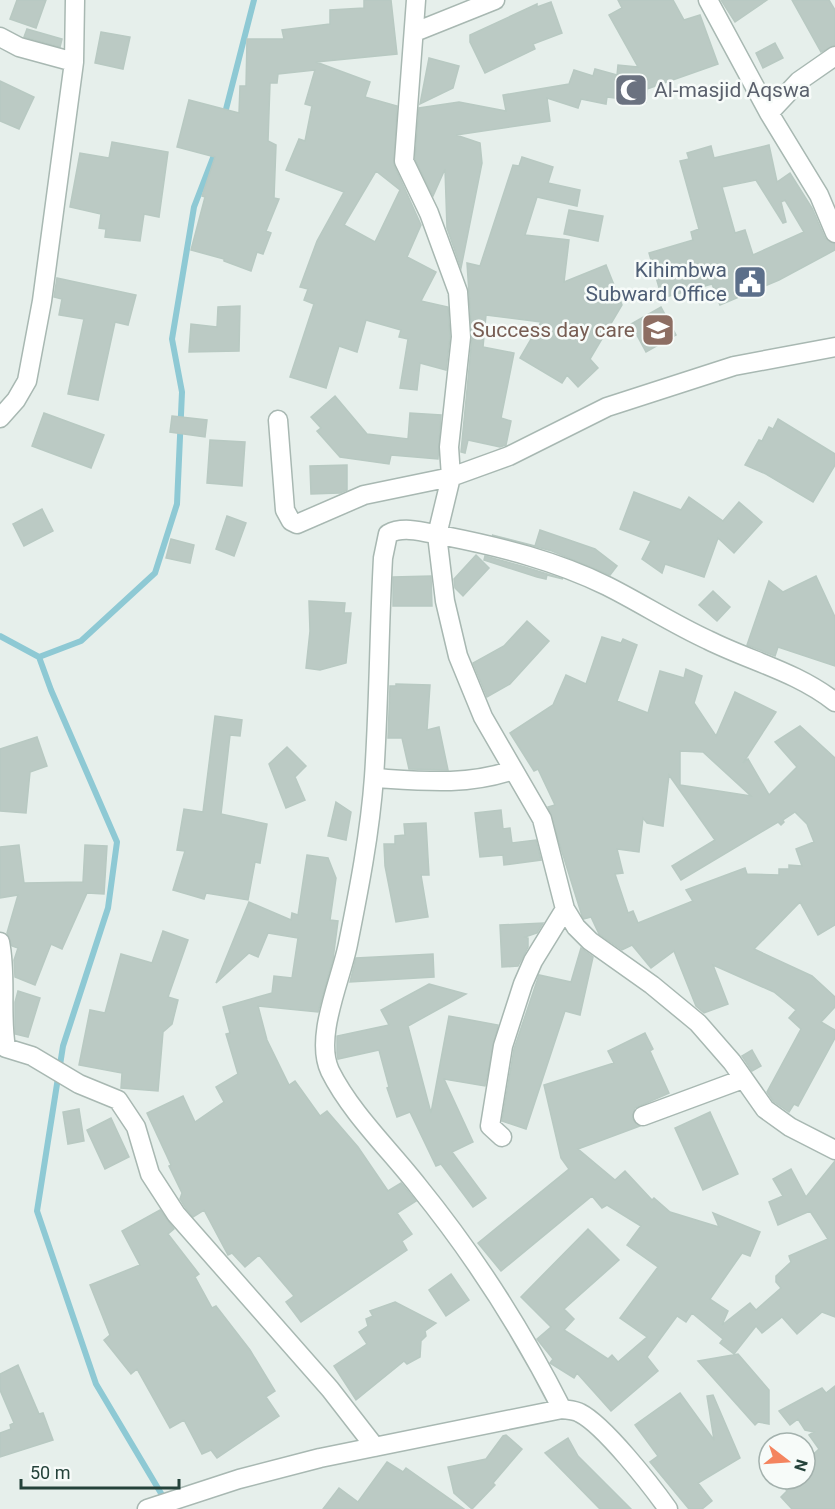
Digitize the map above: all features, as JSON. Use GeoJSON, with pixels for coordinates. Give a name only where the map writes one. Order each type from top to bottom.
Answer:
{"type":"FeatureCollection","features":[{"type":"Feature","properties":{"kind":"street"},"geometry":{"type":"LineString","coordinates":[[0,418],[16,400],[27,381],[31,360],[49,256],[74,62],[75,0]]}},
{"type":"Feature","properties":{"kind":"street"},"geometry":{"type":"LineString","coordinates":[[416,0],[415,32],[404,133],[404,160],[429,213],[458,292],[460,337],[449,447],[451,477],[437,535],[445,601],[458,656],[483,717],[542,819],[565,909],[576,927],[590,941],[652,985],[698,1023],[717,1043],[765,1109],[780,1120],[835,1150]]}},
{"type":"Feature","properties":{"kind":"street"},"geometry":{"type":"LineString","coordinates":[[415,32],[495,0]]}},
{"type":"Feature","properties":{"kind":"street"},"geometry":{"type":"LineString","coordinates":[[708,0],[769,113],[819,195],[835,233]]}},
{"type":"Feature","properties":{"kind":"street"},"geometry":{"type":"LineString","coordinates":[[0,37],[19,47],[74,62]]}},
{"type":"Feature","properties":{"kind":"street"},"geometry":{"type":"LineString","coordinates":[[769,113],[799,81],[835,56]]}},
{"type":"Feature","properties":{"kind":"street"},"geometry":{"type":"LineString","coordinates":[[278,420],[285,510],[291,521],[297,524],[364,495],[451,477],[509,456],[607,407],[734,366],[835,347]]}},
{"type":"Feature","properties":{"kind":"street"},"geometry":{"type":"LineString","coordinates":[[562,1409],[530,1347],[505,1306],[425,1195],[377,1136],[330,1070],[325,1054],[325,1035],[349,940],[374,778],[385,544],[388,534],[398,528],[535,558],[606,586],[706,640],[816,687],[835,702]]}},
{"type":"Feature","properties":{"kind":"street"},"geometry":{"type":"LineString","coordinates":[[374,778],[461,782],[480,780],[513,770]]}},
{"type":"Feature","properties":{"kind":"street"},"geometry":{"type":"LineString","coordinates":[[502,1137],[490,1126],[503,1046],[533,961],[565,909]]}},
{"type":"Feature","properties":{"kind":"street"},"geometry":{"type":"LineString","coordinates":[[0,942],[3,956],[2,1027],[6,1048],[32,1056],[80,1084],[118,1100],[136,1127],[150,1174],[176,1214],[330,1389],[375,1447]]}},
{"type":"Feature","properties":{"kind":"street"},"geometry":{"type":"LineString","coordinates":[[643,1116],[743,1079]]}},
{"type":"Feature","properties":{"kind":"street"},"geometry":{"type":"LineString","coordinates":[[147,1509],[249,1476],[375,1447],[562,1409],[579,1412],[592,1421],[650,1483],[668,1509]]}},
{"type":"Feature","properties":{"kind":"building"},"geometry":{"type":"Polygon","coordinates":[[[17,0],[46,0],[36,28],[10,19],[17,0]]]}},
{"type":"Feature","properties":{"kind":"building"},"geometry":{"type":"Polygon","coordinates":[[[364,0],[391,0],[397,54],[316,62],[370,82],[365,97],[397,106],[394,165],[421,225],[407,257],[436,272],[421,301],[448,307],[450,337],[446,370],[420,363],[417,390],[400,388],[408,339],[399,337],[401,330],[366,320],[357,352],[339,346],[326,388],[290,377],[314,304],[304,300],[308,289],[300,287],[317,241],[344,192],[286,170],[299,139],[305,141],[312,106],[305,104],[315,70],[278,74],[277,83],[270,83],[268,141],[276,145],[274,198],[279,199],[266,231],[271,233],[263,254],[257,252],[251,271],[224,261],[224,259],[191,250],[205,197],[202,196],[215,157],[177,147],[189,100],[239,113],[240,86],[246,86],[247,39],[284,39],[282,30],[330,24],[330,10],[364,8],[364,0]],[[376,171],[344,225],[375,242],[400,190],[376,171]]]}},
{"type":"Feature","properties":{"kind":"building"},"geometry":{"type":"Polygon","coordinates":[[[618,0],[673,0],[684,20],[700,15],[718,64],[647,89],[646,102],[607,97],[606,104],[581,99],[578,108],[547,98],[550,121],[456,135],[480,143],[482,163],[461,268],[447,228],[445,169],[433,196],[415,159],[419,108],[459,102],[506,111],[503,95],[569,84],[574,70],[593,76],[595,69],[617,75],[618,65],[638,67],[609,15],[622,8],[618,0]]]}},
{"type":"Feature","properties":{"kind":"building"},"geometry":{"type":"Polygon","coordinates":[[[721,0],[767,0],[735,22],[721,0]]]}},
{"type":"Feature","properties":{"kind":"building"},"geometry":{"type":"Polygon","coordinates":[[[792,0],[829,0],[835,10],[835,45],[821,52],[792,0]]]}},
{"type":"Feature","properties":{"kind":"building"},"geometry":{"type":"Polygon","coordinates":[[[551,2],[562,33],[533,44],[535,49],[485,73],[470,42],[470,35],[537,4],[537,7],[551,2]]]}},
{"type":"Feature","properties":{"kind":"building"},"geometry":{"type":"Polygon","coordinates":[[[27,29],[62,39],[60,47],[24,37],[27,29]]]}},
{"type":"Feature","properties":{"kind":"building"},"geometry":{"type":"Polygon","coordinates":[[[101,32],[130,37],[123,69],[95,63],[101,32]]]}},
{"type":"Feature","properties":{"kind":"building"},"geometry":{"type":"Polygon","coordinates":[[[775,43],[783,58],[763,68],[756,53],[775,43]]]}},
{"type":"Feature","properties":{"kind":"building"},"geometry":{"type":"Polygon","coordinates":[[[429,58],[459,66],[453,88],[420,104],[429,58]]]}},
{"type":"Feature","properties":{"kind":"building"},"geometry":{"type":"Polygon","coordinates":[[[0,81],[34,97],[19,129],[0,121],[0,81]]]}},
{"type":"Feature","properties":{"kind":"building"},"geometry":{"type":"Polygon","coordinates":[[[112,142],[168,152],[159,217],[144,214],[140,241],[105,237],[106,229],[99,228],[101,214],[70,207],[80,153],[109,158],[112,142]]]}},
{"type":"Feature","properties":{"kind":"building"},"geometry":{"type":"Polygon","coordinates":[[[769,145],[777,182],[790,173],[812,208],[825,238],[835,244],[835,250],[779,280],[720,305],[712,284],[662,298],[649,253],[693,240],[691,232],[699,229],[680,161],[689,159],[687,153],[711,146],[714,158],[769,145]],[[756,180],[722,187],[735,233],[745,230],[753,255],[804,232],[785,200],[781,202],[786,222],[783,223],[756,180]]]}},
{"type":"Feature","properties":{"kind":"building"},"geometry":{"type":"Polygon","coordinates":[[[522,157],[553,167],[548,183],[580,190],[577,206],[537,197],[525,235],[569,240],[564,282],[606,265],[622,305],[590,359],[598,368],[578,387],[567,375],[562,383],[520,358],[541,322],[486,315],[483,347],[514,353],[501,418],[511,421],[506,445],[500,447],[468,440],[465,453],[461,452],[472,338],[467,263],[480,266],[513,165],[519,166],[522,157]]]}},
{"type":"Feature","properties":{"kind":"building"},"geometry":{"type":"Polygon","coordinates":[[[569,210],[603,216],[598,241],[564,234],[569,210]]]}},
{"type":"Feature","properties":{"kind":"building"},"geometry":{"type":"Polygon","coordinates":[[[57,278],[136,295],[128,325],[115,322],[98,400],[68,394],[84,319],[59,315],[62,299],[54,297],[57,278]]]}},
{"type":"Feature","properties":{"kind":"building"},"geometry":{"type":"Polygon","coordinates":[[[240,306],[239,351],[189,352],[191,324],[217,327],[218,307],[240,306]]]}},
{"type":"Feature","properties":{"kind":"building"},"geometry":{"type":"Polygon","coordinates":[[[661,307],[676,335],[646,352],[631,324],[661,307]]]}},
{"type":"Feature","properties":{"kind":"building"},"geometry":{"type":"Polygon","coordinates":[[[335,396],[367,434],[408,439],[410,413],[441,415],[438,459],[391,455],[389,464],[340,457],[317,431],[321,428],[311,417],[335,396]]]}},
{"type":"Feature","properties":{"kind":"building"},"geometry":{"type":"Polygon","coordinates":[[[44,413],[104,435],[91,468],[32,446],[44,413]]]}},
{"type":"Feature","properties":{"kind":"building"},"geometry":{"type":"Polygon","coordinates":[[[172,416],[207,420],[205,437],[170,432],[172,416]]]}},
{"type":"Feature","properties":{"kind":"building"},"geometry":{"type":"Polygon","coordinates":[[[778,419],[835,454],[835,465],[813,502],[766,474],[745,465],[759,440],[762,441],[769,427],[773,429],[778,419]]]}},
{"type":"Feature","properties":{"kind":"building"},"geometry":{"type":"Polygon","coordinates":[[[210,440],[245,442],[242,486],[207,483],[210,440]]]}},
{"type":"Feature","properties":{"kind":"building"},"geometry":{"type":"Polygon","coordinates":[[[347,465],[347,490],[340,493],[311,494],[310,466],[347,465]]]}},
{"type":"Feature","properties":{"kind":"building"},"geometry":{"type":"Polygon","coordinates":[[[634,492],[681,510],[689,497],[723,521],[739,502],[762,522],[734,553],[718,538],[704,577],[665,564],[662,573],[642,559],[651,541],[620,529],[634,492]]]}},
{"type":"Feature","properties":{"kind":"building"},"geometry":{"type":"Polygon","coordinates":[[[42,509],[53,531],[24,546],[13,524],[42,509]]]}},
{"type":"Feature","properties":{"kind":"building"},"geometry":{"type":"Polygon","coordinates":[[[227,516],[246,523],[234,556],[216,549],[227,516]]]}},
{"type":"Feature","properties":{"kind":"building"},"geometry":{"type":"Polygon","coordinates":[[[540,530],[595,549],[617,566],[610,575],[552,551],[492,535],[535,546],[540,530]]]}},
{"type":"Feature","properties":{"kind":"building"},"geometry":{"type":"Polygon","coordinates":[[[171,539],[194,545],[190,563],[166,558],[171,539]]]}},
{"type":"Feature","properties":{"kind":"building"},"geometry":{"type":"Polygon","coordinates":[[[476,555],[489,568],[463,596],[455,588],[454,579],[476,555]]]}},
{"type":"Feature","properties":{"kind":"building"},"geometry":{"type":"Polygon","coordinates":[[[485,556],[563,579],[547,575],[546,579],[537,577],[484,560],[485,556]]]}},
{"type":"Feature","properties":{"kind":"building"},"geometry":{"type":"Polygon","coordinates":[[[431,576],[432,606],[393,606],[393,577],[431,576]]]}},
{"type":"Feature","properties":{"kind":"building"},"geometry":{"type":"Polygon","coordinates":[[[816,576],[835,617],[835,666],[778,647],[775,656],[747,645],[769,581],[783,592],[816,576]]]}},
{"type":"Feature","properties":{"kind":"building"},"geometry":{"type":"Polygon","coordinates":[[[713,591],[730,607],[717,621],[699,605],[713,591]]]}},
{"type":"Feature","properties":{"kind":"building"},"geometry":{"type":"Polygon","coordinates":[[[309,601],[345,603],[344,613],[351,613],[346,663],[320,670],[306,668],[310,631],[309,601]]]}},
{"type":"Feature","properties":{"kind":"building"},"geometry":{"type":"Polygon","coordinates":[[[527,621],[549,641],[510,684],[487,697],[473,663],[504,646],[527,621]]]}},
{"type":"Feature","properties":{"kind":"building"},"geometry":{"type":"Polygon","coordinates":[[[602,637],[621,643],[623,639],[637,645],[617,701],[648,713],[660,671],[684,678],[686,669],[702,676],[694,703],[716,736],[735,692],[776,712],[743,763],[748,759],[769,795],[797,767],[775,742],[800,726],[835,758],[835,925],[818,935],[800,902],[754,949],[812,976],[835,997],[835,1007],[821,1022],[835,1030],[835,1038],[798,1106],[794,1104],[789,1112],[773,1101],[767,1092],[801,1029],[789,1018],[796,1010],[774,992],[713,965],[728,1004],[704,1013],[696,1006],[674,951],[651,968],[632,945],[622,950],[599,934],[591,917],[584,919],[582,916],[548,807],[555,805],[538,769],[534,771],[510,733],[553,705],[566,675],[586,684],[602,637]],[[680,751],[680,785],[751,796],[703,752],[680,751]],[[669,775],[663,826],[647,823],[643,818],[639,852],[617,849],[623,873],[615,874],[628,913],[633,911],[638,923],[693,901],[686,890],[745,868],[747,874],[779,875],[779,869],[789,869],[789,865],[802,866],[796,849],[814,842],[807,824],[795,812],[783,820],[781,825],[778,822],[681,880],[672,866],[715,840],[669,775]]]}},
{"type":"Feature","properties":{"kind":"building"},"geometry":{"type":"Polygon","coordinates":[[[396,684],[430,685],[427,730],[439,727],[448,770],[409,769],[402,738],[388,738],[390,686],[396,686],[396,684]]]}},
{"type":"Feature","properties":{"kind":"building"},"geometry":{"type":"Polygon","coordinates":[[[215,716],[242,720],[240,736],[230,735],[221,814],[267,824],[260,863],[255,862],[248,900],[206,893],[204,899],[173,890],[185,851],[177,850],[184,809],[203,812],[215,716]]]}},
{"type":"Feature","properties":{"kind":"building"},"geometry":{"type":"Polygon","coordinates":[[[37,737],[47,766],[30,772],[26,813],[0,811],[0,749],[37,737]]]}},
{"type":"Feature","properties":{"kind":"building"},"geometry":{"type":"Polygon","coordinates":[[[287,747],[306,766],[295,777],[305,800],[286,808],[269,764],[287,747]]]}},
{"type":"Feature","properties":{"kind":"building"},"geometry":{"type":"Polygon","coordinates":[[[336,802],[351,812],[346,840],[328,836],[336,802]]]}},
{"type":"Feature","properties":{"kind":"building"},"geometry":{"type":"Polygon","coordinates":[[[501,810],[503,829],[510,828],[512,843],[536,840],[541,860],[504,865],[503,855],[480,857],[475,813],[501,810]]]}},
{"type":"Feature","properties":{"kind":"building"},"geometry":{"type":"Polygon","coordinates":[[[426,823],[429,875],[421,875],[428,917],[396,922],[385,866],[384,844],[395,844],[395,836],[405,835],[404,824],[426,823]]]}},
{"type":"Feature","properties":{"kind":"building"},"geometry":{"type":"Polygon","coordinates":[[[19,845],[24,883],[83,882],[85,845],[107,846],[104,894],[87,893],[62,949],[51,944],[35,985],[15,977],[14,960],[18,948],[12,946],[7,933],[18,895],[0,898],[0,847],[19,845]]]}},
{"type":"Feature","properties":{"kind":"building"},"geometry":{"type":"Polygon","coordinates":[[[307,855],[328,858],[336,878],[330,920],[338,921],[333,959],[318,1012],[258,1006],[267,1040],[289,1085],[295,1081],[320,1116],[327,1111],[358,1147],[388,1191],[401,1183],[416,1201],[397,1213],[412,1234],[402,1241],[407,1250],[301,1322],[286,1302],[294,1296],[259,1255],[245,1267],[232,1253],[228,1255],[204,1210],[193,1217],[185,1207],[180,1199],[182,1193],[169,1166],[171,1165],[147,1113],[183,1096],[195,1122],[224,1102],[216,1087],[238,1074],[226,1034],[230,1033],[223,1007],[272,993],[274,976],[292,978],[298,938],[268,933],[258,957],[249,953],[216,983],[249,902],[291,920],[292,913],[298,915],[307,855]]]}},
{"type":"Feature","properties":{"kind":"building"},"geometry":{"type":"Polygon","coordinates":[[[543,923],[537,933],[525,937],[528,938],[528,947],[518,966],[502,967],[500,925],[543,923]]]}},
{"type":"Feature","properties":{"kind":"building"},"geometry":{"type":"Polygon","coordinates":[[[163,931],[188,940],[168,997],[178,1000],[172,1024],[163,1032],[158,1091],[121,1088],[122,1073],[79,1065],[90,1010],[105,1013],[121,954],[152,963],[163,931]]]}},
{"type":"Feature","properties":{"kind":"building"},"geometry":{"type":"Polygon","coordinates":[[[581,948],[593,957],[580,1015],[565,1011],[526,1129],[502,1121],[514,1049],[539,975],[571,982],[581,948]]]}},
{"type":"Feature","properties":{"kind":"building"},"geometry":{"type":"Polygon","coordinates":[[[433,954],[434,977],[350,982],[356,958],[433,954]]]}},
{"type":"Feature","properties":{"kind":"building"},"geometry":{"type":"Polygon","coordinates":[[[429,984],[466,994],[408,1026],[431,1113],[449,1016],[498,1025],[485,1086],[444,1079],[473,1142],[452,1152],[486,1198],[473,1207],[441,1164],[436,1166],[410,1112],[397,1117],[387,1088],[389,1087],[379,1050],[338,1059],[337,1036],[389,1025],[381,1010],[429,984]]]}},
{"type":"Feature","properties":{"kind":"building"},"geometry":{"type":"Polygon","coordinates":[[[18,991],[40,998],[28,1037],[15,1034],[15,1002],[18,991]]]}},
{"type":"Feature","properties":{"kind":"building"},"geometry":{"type":"Polygon","coordinates":[[[645,1033],[653,1049],[650,1051],[669,1093],[635,1108],[632,1119],[640,1126],[578,1149],[615,1180],[625,1171],[652,1200],[654,1198],[670,1212],[719,1227],[713,1213],[760,1232],[750,1256],[742,1253],[710,1299],[728,1311],[722,1325],[750,1303],[756,1310],[781,1288],[776,1282],[776,1276],[791,1262],[789,1256],[828,1239],[810,1211],[778,1225],[769,1202],[783,1196],[773,1179],[791,1169],[806,1197],[835,1161],[835,1317],[822,1312],[797,1334],[782,1317],[762,1333],[756,1326],[734,1354],[720,1343],[723,1339],[692,1313],[686,1322],[677,1316],[647,1357],[658,1371],[611,1411],[577,1373],[574,1378],[550,1363],[553,1359],[537,1339],[551,1327],[521,1297],[588,1229],[619,1260],[564,1309],[574,1319],[564,1330],[608,1359],[612,1355],[618,1362],[647,1337],[620,1318],[658,1267],[627,1245],[641,1226],[607,1205],[602,1208],[592,1196],[501,1271],[478,1243],[569,1169],[561,1158],[544,1085],[614,1063],[608,1051],[645,1033]]]}},
{"type":"Feature","properties":{"kind":"building"},"geometry":{"type":"Polygon","coordinates":[[[752,1050],[761,1066],[752,1071],[742,1056],[752,1050]]]}},
{"type":"Feature","properties":{"kind":"building"},"geometry":{"type":"Polygon","coordinates":[[[79,1109],[84,1141],[68,1144],[63,1112],[79,1109]]]}},
{"type":"Feature","properties":{"kind":"building"},"geometry":{"type":"Polygon","coordinates":[[[710,1112],[738,1174],[703,1190],[675,1128],[710,1112]]]}},
{"type":"Feature","properties":{"kind":"building"},"geometry":{"type":"Polygon","coordinates":[[[111,1118],[129,1157],[105,1169],[87,1130],[111,1118]]]}},
{"type":"Feature","properties":{"kind":"building"},"geometry":{"type":"Polygon","coordinates":[[[160,1210],[174,1229],[168,1234],[199,1274],[195,1277],[212,1308],[216,1306],[250,1350],[275,1391],[266,1397],[279,1416],[217,1458],[211,1450],[202,1454],[184,1420],[170,1428],[137,1369],[131,1374],[104,1340],[110,1335],[90,1285],[140,1265],[122,1231],[160,1210]]]}},
{"type":"Feature","properties":{"kind":"building"},"geometry":{"type":"Polygon","coordinates":[[[451,1274],[469,1300],[446,1316],[429,1290],[451,1274]]]}},
{"type":"Feature","properties":{"kind":"building"},"geometry":{"type":"Polygon","coordinates":[[[395,1302],[436,1323],[425,1331],[426,1336],[421,1341],[420,1357],[407,1364],[404,1361],[356,1400],[334,1366],[367,1344],[359,1332],[368,1326],[366,1319],[373,1316],[370,1311],[395,1302]]]}},
{"type":"Feature","properties":{"kind":"building"},"geometry":{"type":"Polygon","coordinates":[[[738,1354],[769,1390],[769,1424],[758,1422],[755,1425],[698,1361],[738,1354]]]}},
{"type":"Feature","properties":{"kind":"building"},"geometry":{"type":"Polygon","coordinates":[[[18,1365],[39,1414],[43,1413],[53,1440],[0,1457],[0,1433],[11,1429],[10,1425],[14,1423],[0,1390],[0,1374],[18,1365]]]}},
{"type":"Feature","properties":{"kind":"building"},"geometry":{"type":"Polygon","coordinates":[[[835,1386],[835,1509],[792,1509],[781,1497],[787,1491],[817,1491],[817,1451],[819,1449],[817,1431],[805,1430],[798,1419],[790,1425],[779,1411],[822,1388],[826,1393],[835,1386]]]}},
{"type":"Feature","properties":{"kind":"building"},"geometry":{"type":"Polygon","coordinates":[[[680,1393],[714,1440],[707,1396],[713,1395],[740,1458],[698,1483],[712,1501],[702,1509],[689,1509],[650,1462],[658,1456],[635,1425],[680,1393]]]}},
{"type":"Feature","properties":{"kind":"building"},"geometry":{"type":"Polygon","coordinates":[[[506,1435],[522,1449],[493,1483],[495,1485],[472,1509],[454,1493],[448,1467],[486,1459],[506,1435]]]}},
{"type":"Feature","properties":{"kind":"building"},"geometry":{"type":"Polygon","coordinates":[[[568,1438],[578,1456],[631,1509],[600,1509],[545,1453],[568,1438]]]}},
{"type":"Feature","properties":{"kind":"building"},"geometry":{"type":"Polygon","coordinates":[[[387,1462],[403,1472],[406,1468],[464,1509],[323,1509],[339,1488],[358,1502],[387,1462]]]}},
{"type":"Feature","properties":{"kind":"waterway"},"geometry":{"type":"LineString","coordinates":[[224,117],[254,0]]}},
{"type":"Feature","properties":{"kind":"waterway"},"geometry":{"type":"LineString","coordinates":[[39,657],[81,641],[155,573],[177,504],[182,392],[172,339],[194,207],[216,150]]}},
{"type":"Feature","properties":{"kind":"waterway"},"geometry":{"type":"LineString","coordinates":[[0,636],[39,657],[117,842],[108,908],[63,1046],[37,1211],[96,1384],[165,1500]]}},
{"type":"Feature","properties":{"kind":"place","name":"Al-masjid Aqswa"},"geometry":{"type":"Point","coordinates":[631,90]}},
{"type":"Feature","properties":{"kind":"place","name":"Kihimbwa Subward Office"},"geometry":{"type":"Point","coordinates":[750,282]}},
{"type":"Feature","properties":{"kind":"place","name":"Success day care"},"geometry":{"type":"Point","coordinates":[658,330]}}]}
